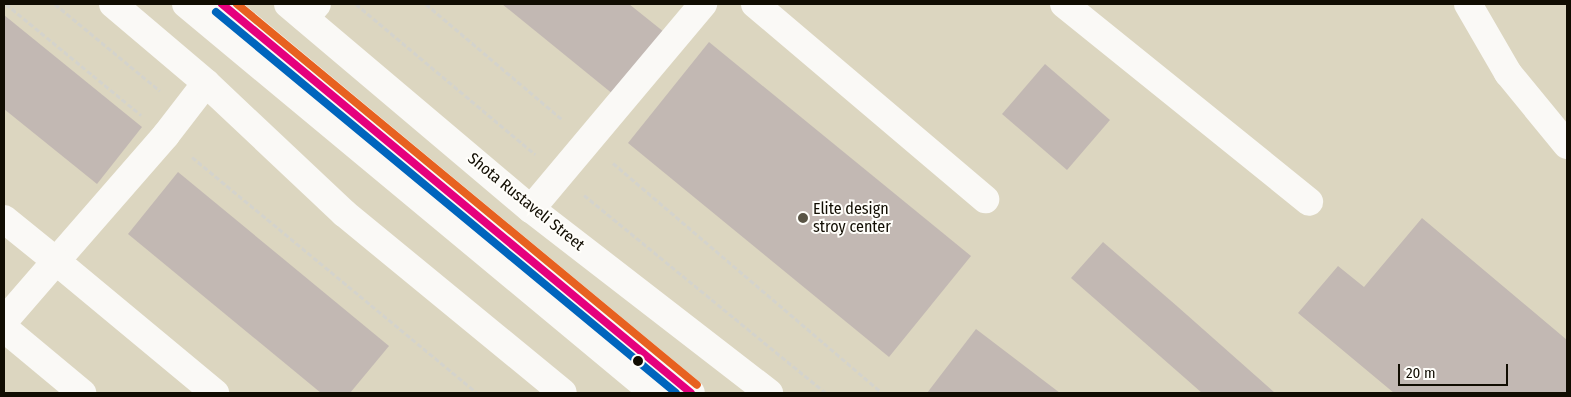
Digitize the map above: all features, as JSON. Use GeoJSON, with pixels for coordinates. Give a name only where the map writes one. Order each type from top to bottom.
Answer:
{"type":"FeatureCollection","features":[{"type":"Feature","properties":{"kind":"main road"},"geometry":{"type":"LineString","coordinates":[[113,4],[206,83],[344,213],[564,393]]}},
{"type":"Feature","properties":{"kind":"main road"},"geometry":{"type":"LineString","coordinates":[[186,4],[654,393]]}},
{"type":"Feature","properties":{"kind":"main road"},"geometry":{"type":"LineString","coordinates":[[222,4],[691,393]]}},
{"type":"Feature","properties":{"kind":"main road"},"geometry":{"type":"LineString","coordinates":[[531,209],[703,4]]}},
{"type":"Feature","properties":{"kind":"main road"},"geometry":{"type":"LineString","coordinates":[[755,4],[985,199]]}},
{"type":"Feature","properties":{"kind":"main road"},"geometry":{"type":"LineString","coordinates":[[1064,4],[1308,202]]}},
{"type":"Feature","properties":{"kind":"main road"},"geometry":{"type":"LineString","coordinates":[[1468,4],[1508,72],[1567,145]]}},
{"type":"Feature","properties":{"kind":"main road","name":"Shota Rustaveli Street"},"geometry":{"type":"LineString","coordinates":[[303,8],[531,209],[769,393]]}},
{"type":"Feature","properties":{"kind":"main road"},"geometry":{"type":"LineString","coordinates":[[4,321],[166,135],[206,83]]}},
{"type":"Feature","properties":{"kind":"main road"},"geometry":{"type":"LineString","coordinates":[[4,219],[215,393]]}},
{"type":"Feature","properties":{"kind":"main road"},"geometry":{"type":"LineString","coordinates":[[4,328],[82,393]]}},
{"type":"Feature","properties":{"kind":"path"},"geometry":{"type":"LineString","coordinates":[[6,4],[477,393]]}},
{"type":"Feature","properties":{"kind":"path"},"geometry":{"type":"LineString","coordinates":[[356,4],[559,174],[826,393]]}},
{"type":"Feature","properties":{"kind":"path"},"geometry":{"type":"LineString","coordinates":[[426,4],[882,393]]}},
{"type":"Feature","properties":{"kind":"building"},"geometry":{"type":"Polygon","coordinates":[[[502,4],[629,4],[669,36],[619,99],[502,4]]]}},
{"type":"Feature","properties":{"kind":"building"},"geometry":{"type":"Polygon","coordinates":[[[4,15],[142,127],[97,184],[4,109],[4,15]]]}},
{"type":"Feature","properties":{"kind":"building"},"geometry":{"type":"Polygon","coordinates":[[[709,42],[971,256],[889,357],[628,143],[709,42]]]}},
{"type":"Feature","properties":{"kind":"building"},"geometry":{"type":"Polygon","coordinates":[[[1045,64],[1110,120],[1067,170],[1002,114],[1045,64]]]}},
{"type":"Feature","properties":{"kind":"building"},"geometry":{"type":"Polygon","coordinates":[[[178,172],[389,346],[350,393],[321,393],[128,234],[178,172]]]}},
{"type":"Feature","properties":{"kind":"building"},"geometry":{"type":"Polygon","coordinates":[[[1422,218],[1567,340],[1567,393],[1394,393],[1298,313],[1338,266],[1364,287],[1422,218]]]}},
{"type":"Feature","properties":{"kind":"building"},"geometry":{"type":"Polygon","coordinates":[[[1103,242],[1275,393],[1202,393],[1071,278],[1103,242]]]}},
{"type":"Feature","properties":{"kind":"building"},"geometry":{"type":"Polygon","coordinates":[[[976,329],[1060,393],[927,393],[976,329]]]}},
{"type":"Feature","properties":{"kind":"transit line"},"geometry":{"type":"LineString","coordinates":[[222,4],[691,393]]}},
{"type":"Feature","properties":{"kind":"transit line"},"geometry":{"type":"LineString","coordinates":[[237,4],[697,385]]}},
{"type":"Feature","properties":{"kind":"transit line"},"geometry":{"type":"LineString","coordinates":[[216,12],[676,393]]}},
{"type":"Feature","properties":{"kind":"place","name":"Elite design stroy center"},"geometry":{"type":"Point","coordinates":[803,218]}}]}
